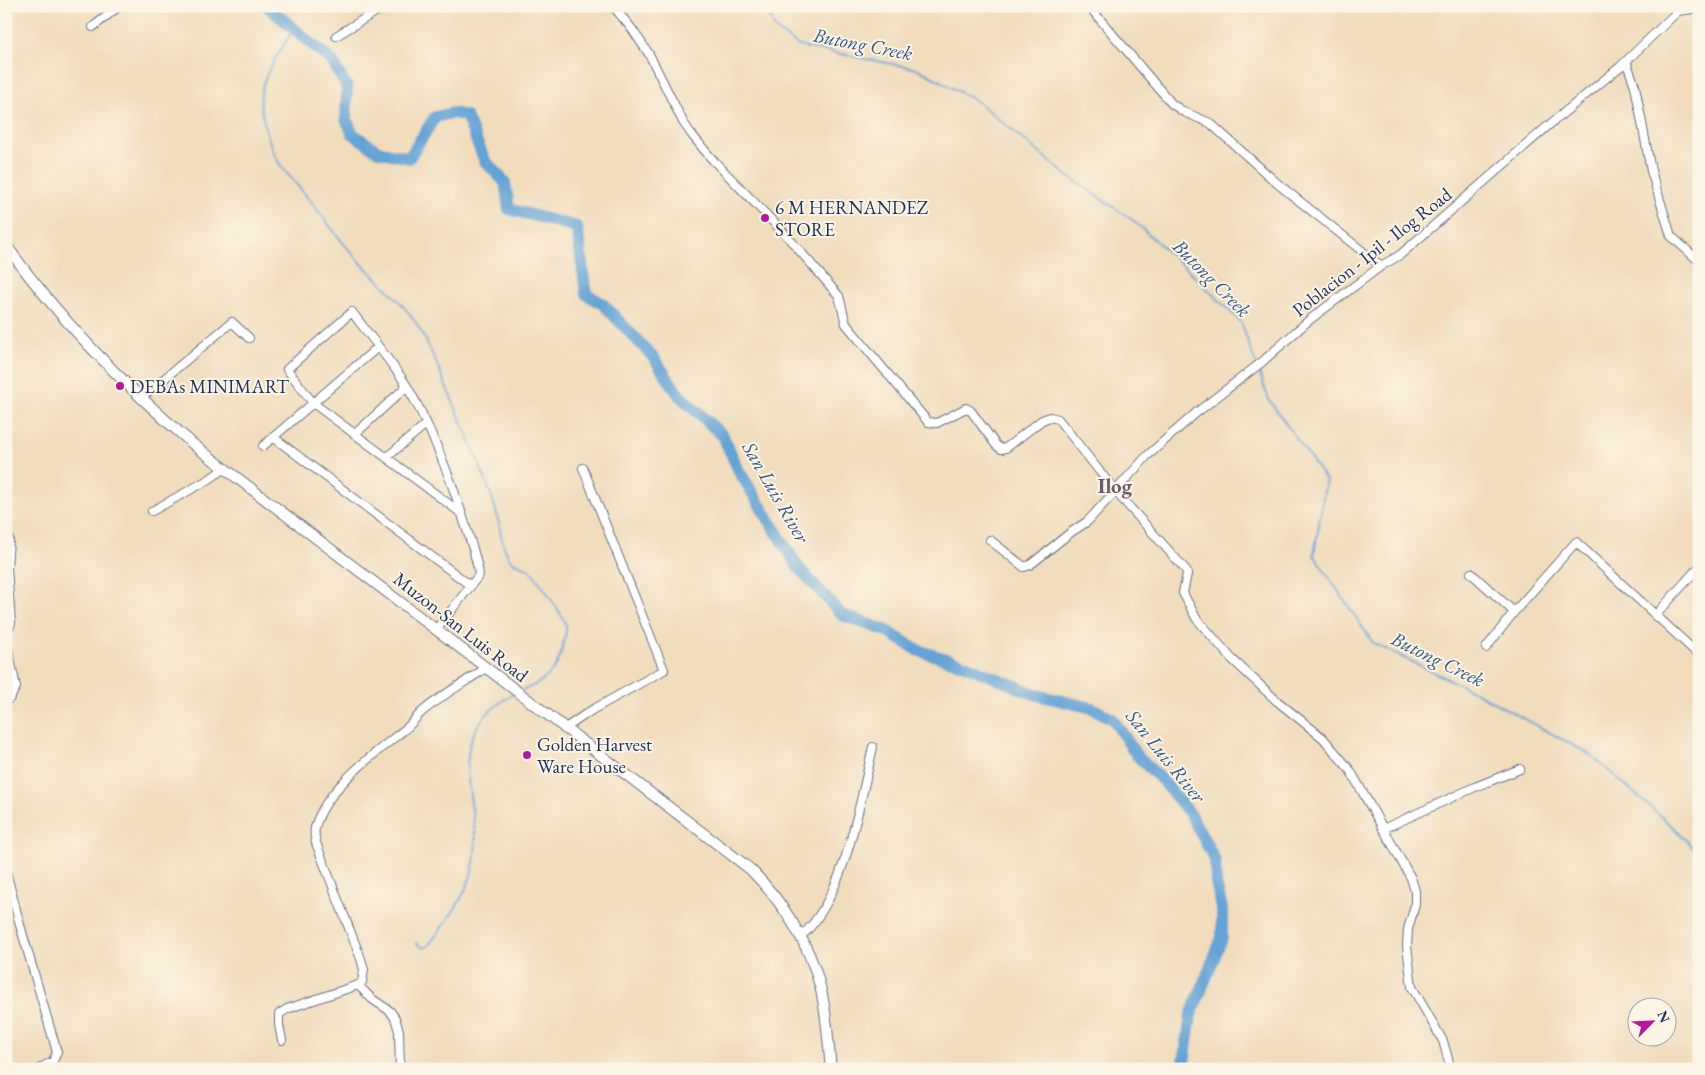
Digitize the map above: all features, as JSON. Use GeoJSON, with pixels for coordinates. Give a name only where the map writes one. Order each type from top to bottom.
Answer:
{"type":"FeatureCollection","features":[{"type":"Feature","properties":{"kind":"main road","name":"Muzon-San Luis Road"},"geometry":{"type":"LineString","coordinates":[[7,247],[66,318],[141,398],[171,426],[224,469],[750,869],[777,899],[800,937],[815,970],[820,986],[831,1069]]}},
{"type":"Feature","properties":{"kind":"street"},"geometry":{"type":"LineString","coordinates":[[336,36],[385,6]]}},
{"type":"Feature","properties":{"kind":"street"},"geometry":{"type":"LineString","coordinates":[[613,6],[650,54],[683,122],[692,135],[711,158],[786,235],[839,296],[846,324],[928,422],[937,423],[966,408],[971,411],[996,445],[1002,449],[1006,448],[1042,420],[1050,417],[1058,419],[1116,492],[1186,570],[1184,593],[1196,618],[1232,659],[1323,738],[1350,770],[1411,878],[1415,891],[1415,905],[1408,929],[1407,946],[1412,987],[1443,1041],[1451,1069]]}},
{"type":"Feature","properties":{"kind":"street"},"geometry":{"type":"LineString","coordinates":[[1093,6],[1092,10],[1172,104],[1184,112],[1210,123],[1278,184],[1381,266]]}},
{"type":"Feature","properties":{"kind":"street"},"geometry":{"type":"LineString","coordinates":[[93,27],[118,7]]}},
{"type":"Feature","properties":{"kind":"street","name":"Poblacion - Ipil - Ilog Road"},"geometry":{"type":"LineString","coordinates":[[990,540],[1024,567],[1030,565],[1088,521],[1147,456],[1196,413],[1244,377],[1308,321],[1381,266],[1400,255],[1549,125],[1626,61],[1678,11],[1699,8]]}},
{"type":"Feature","properties":{"kind":"street"},"geometry":{"type":"LineString","coordinates":[[1626,61],[1635,86],[1651,170],[1670,236],[1699,261]]}},
{"type":"Feature","properties":{"kind":"street"},"geometry":{"type":"LineString","coordinates":[[436,630],[479,576],[462,513],[454,489],[426,424],[407,386],[352,312],[288,368],[313,403],[462,513]]}},
{"type":"Feature","properties":{"kind":"street"},"geometry":{"type":"LineString","coordinates":[[141,398],[232,322],[249,338]]}},
{"type":"Feature","properties":{"kind":"street"},"geometry":{"type":"LineString","coordinates":[[263,446],[378,347]]}},
{"type":"Feature","properties":{"kind":"street"},"geometry":{"type":"LineString","coordinates":[[355,434],[407,386]]}},
{"type":"Feature","properties":{"kind":"street"},"geometry":{"type":"LineString","coordinates":[[387,458],[426,424]]}},
{"type":"Feature","properties":{"kind":"street"},"geometry":{"type":"LineString","coordinates":[[273,437],[471,586]]}},
{"type":"Feature","properties":{"kind":"street"},"geometry":{"type":"LineString","coordinates":[[564,729],[592,710],[664,670],[583,468]]}},
{"type":"Feature","properties":{"kind":"street"},"geometry":{"type":"LineString","coordinates":[[152,512],[224,469]]}},
{"type":"Feature","properties":{"kind":"street"},"geometry":{"type":"LineString","coordinates":[[445,501],[454,489]]}},
{"type":"Feature","properties":{"kind":"street"},"geometry":{"type":"LineString","coordinates":[[6,533],[9,539],[7,568],[11,623],[6,634]]}},
{"type":"Feature","properties":{"kind":"street"},"geometry":{"type":"LineString","coordinates":[[1486,648],[1514,612],[1576,542],[1699,655]]}},
{"type":"Feature","properties":{"kind":"street"},"geometry":{"type":"LineString","coordinates":[[1656,616],[1696,569],[1699,570]]}},
{"type":"Feature","properties":{"kind":"street"},"geometry":{"type":"LineString","coordinates":[[1471,573],[1514,612]]}},
{"type":"Feature","properties":{"kind":"street"},"geometry":{"type":"LineString","coordinates":[[6,640],[16,687],[10,698],[6,701]]}},
{"type":"Feature","properties":{"kind":"street"},"geometry":{"type":"LineString","coordinates":[[282,1040],[278,1025],[279,1014],[287,1009],[362,982],[364,970],[316,844],[315,828],[321,812],[330,798],[362,764],[442,696],[486,668]]}},
{"type":"Feature","properties":{"kind":"street"},"geometry":{"type":"LineString","coordinates":[[800,937],[820,916],[849,848],[873,747]]}},
{"type":"Feature","properties":{"kind":"street"},"geometry":{"type":"LineString","coordinates":[[1383,829],[1475,787],[1520,769]]}},
{"type":"Feature","properties":{"kind":"street"},"geometry":{"type":"LineString","coordinates":[[6,872],[57,1052],[53,1061],[39,1069]]}},
{"type":"Feature","properties":{"kind":"street"},"geometry":{"type":"LineString","coordinates":[[358,985],[372,999],[390,1011],[395,1018],[399,1031],[400,1069]]}},
{"type":"Feature","properties":{"kind":"waterway","name":"San Luis River"},"geometry":{"type":"LineString","coordinates":[[267,6],[332,61],[347,87],[346,119],[353,134],[378,151],[409,158],[435,117],[453,113],[466,116],[485,161],[505,182],[509,209],[577,227],[586,294],[603,304],[654,358],[679,395],[723,436],[739,471],[798,567],[842,615],[887,631],[917,650],[962,664],[1037,695],[1092,708],[1113,719],[1137,756],[1163,781],[1191,815],[1215,860],[1216,882],[1222,909],[1222,938],[1191,1015],[1183,1069]]}},
{"type":"Feature","properties":{"kind":"waterway","name":"Butong Creek"},"geometry":{"type":"LineString","coordinates":[[766,6],[775,29],[799,46],[918,69],[978,102],[1065,174],[1134,221],[1187,269],[1241,322],[1256,364]]}},
{"type":"Feature","properties":{"kind":"waterway"},"geometry":{"type":"LineString","coordinates":[[294,29],[271,66],[260,97],[265,128],[276,158],[347,247],[394,296],[417,324],[483,473],[494,503],[506,552],[512,561],[531,571],[555,605],[566,626],[559,660],[552,671],[542,681],[523,690]]}},
{"type":"Feature","properties":{"kind":"waterway","name":"Butong Creek"},"geometry":{"type":"LineString","coordinates":[[1258,369],[1269,400],[1326,480],[1314,555],[1373,643],[1475,692],[1591,755],[1674,828],[1699,854]]}},
{"type":"Feature","properties":{"kind":"waterway"},"geometry":{"type":"LineString","coordinates":[[416,943],[423,948],[428,946],[458,904],[469,881],[475,856],[475,838],[467,764],[469,746],[475,730],[487,714],[500,702],[514,694]]}},
{"type":"Feature","properties":{"kind":"place","name":"6 M HERNANDEZ STORE"},"geometry":{"type":"Point","coordinates":[765,218]}},
{"type":"Feature","properties":{"kind":"place","name":"DEBAs MINIMART"},"geometry":{"type":"Point","coordinates":[120,386]}},
{"type":"Feature","properties":{"kind":"place","name":"Golden Harvest Ware House"},"geometry":{"type":"Point","coordinates":[527,755]}},
{"type":"Feature","properties":{"kind":"district","name":"Ilog"},"geometry":{"type":"Point","coordinates":[1115,485]}}]}
